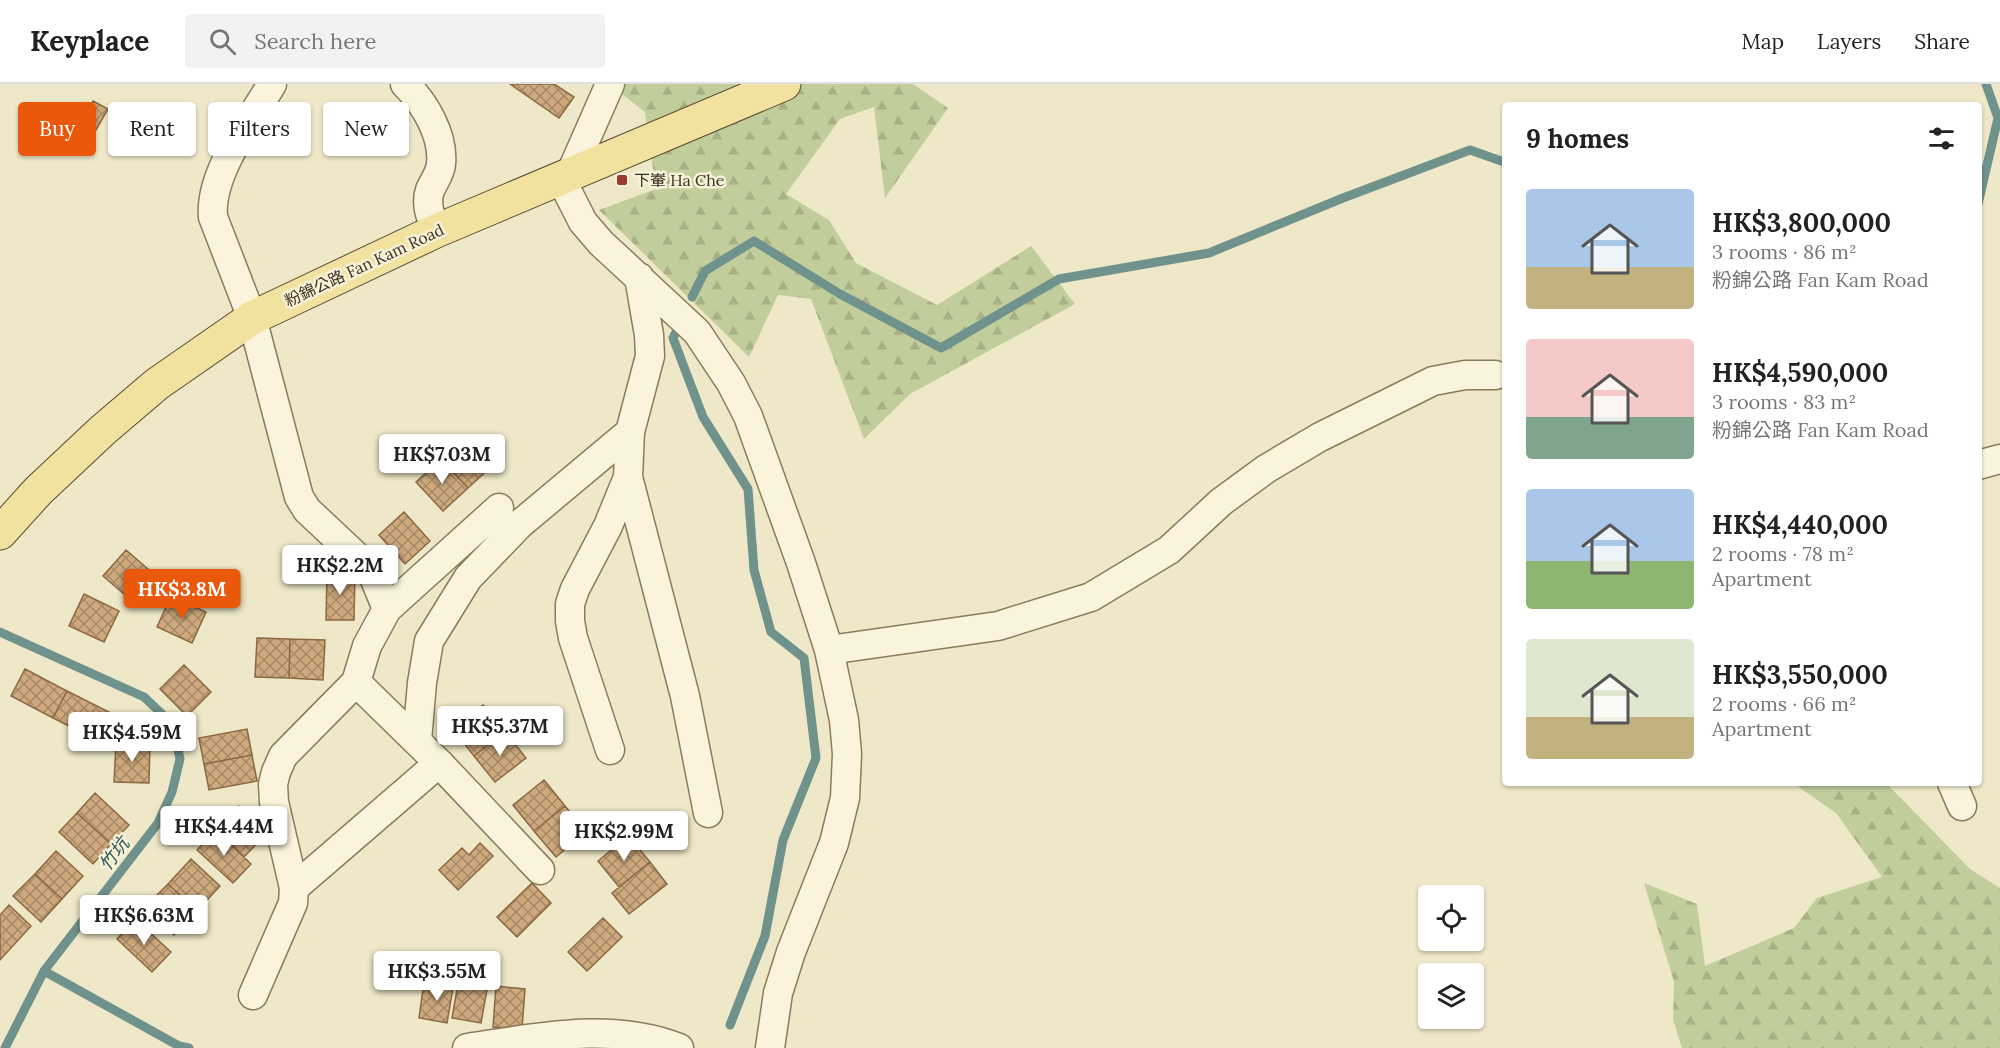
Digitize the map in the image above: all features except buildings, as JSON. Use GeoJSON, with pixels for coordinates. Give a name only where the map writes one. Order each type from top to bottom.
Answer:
{"type":"FeatureCollection","features":[{"type":"Feature","properties":{"kind":"main road","name":"粉錦公路 Fan Kam Road"},"geometry":{"type":"LineString","coordinates":[[0,533],[38,491],[103,430],[157,384],[252,318],[436,231],[784,84]]}},
{"type":"Feature","properties":{"kind":"street"},"geometry":{"type":"LineString","coordinates":[[272,84],[217,182],[212,206],[216,226],[252,318],[299,497],[307,510],[370,570],[387,609]]}},
{"type":"Feature","properties":{"kind":"street"},"geometry":{"type":"LineString","coordinates":[[405,84],[413,91],[429,115],[441,152],[438,177],[428,200],[436,231]]}},
{"type":"Feature","properties":{"kind":"street"},"geometry":{"type":"LineString","coordinates":[[610,84],[565,177],[583,222],[601,243],[697,332],[731,383],[748,416],[801,563],[829,650],[844,720],[847,754],[845,798],[834,843],[791,952],[778,993],[770,1048]]}},
{"type":"Feature","properties":{"kind":"street"},"geometry":{"type":"LineString","coordinates":[[639,277],[649,335],[650,356],[630,432],[628,477],[686,696],[708,813]]}},
{"type":"Feature","properties":{"kind":"street"},"geometry":{"type":"LineString","coordinates":[[829,650],[998,626],[1091,597],[1169,550],[1221,502],[1266,469],[1320,437],[1433,381],[1465,375],[1495,375]]}},
{"type":"Feature","properties":{"kind":"street"},"geometry":{"type":"LineString","coordinates":[[417,741],[422,683],[429,641],[468,578],[520,524],[630,432]]}},
{"type":"Feature","properties":{"kind":"street"},"geometry":{"type":"LineString","coordinates":[[1982,464],[2000,459]]}},
{"type":"Feature","properties":{"kind":"street"},"geometry":{"type":"LineString","coordinates":[[610,750],[573,638],[570,604],[575,589],[608,526],[628,477]]}},
{"type":"Feature","properties":{"kind":"street"},"geometry":{"type":"LineString","coordinates":[[253,995],[293,903],[294,888],[274,802],[273,784],[283,756],[356,682],[367,646],[387,609],[499,508]]}},
{"type":"Feature","properties":{"kind":"street"},"geometry":{"type":"LineString","coordinates":[[356,682],[440,763],[540,870]]}},
{"type":"Feature","properties":{"kind":"street"},"geometry":{"type":"LineString","coordinates":[[294,888],[440,763]]}},
{"type":"Feature","properties":{"kind":"street"},"geometry":{"type":"LineString","coordinates":[[467,1048],[559,1035],[624,1034],[663,1042],[679,1048]]}},
{"type":"Feature","properties":{"kind":"green space"},"geometry":{"type":"Polygon","coordinates":[[[609,84],[913,84],[948,108],[885,198],[874,107],[840,119],[786,194],[829,220],[856,263],[937,305],[1031,246],[1075,304],[910,394],[864,439],[811,299],[778,295],[749,357],[599,210],[656,189],[645,112],[609,84]]]}},
{"type":"Feature","properties":{"kind":"green space"},"geometry":{"type":"Polygon","coordinates":[[[1797,786],[1889,786],[1970,869],[2000,888],[2000,1048],[1682,1048],[1673,1019],[1674,982],[1644,883],[1697,904],[1705,966],[1794,928],[1817,898],[1882,877],[1836,813],[1797,786]]]}},
{"type":"Feature","properties":{"kind":"waterway"},"geometry":{"type":"LineString","coordinates":[[1982,187],[1998,118],[1986,84]]}},
{"type":"Feature","properties":{"kind":"waterway"},"geometry":{"type":"LineString","coordinates":[[692,297],[705,271],[754,241],[840,294],[941,348],[1059,279],[1209,253],[1343,198],[1470,150],[1502,161]]}},
{"type":"Feature","properties":{"kind":"waterway"},"geometry":{"type":"LineString","coordinates":[[679,326],[673,338],[703,417],[748,489],[754,570],[771,632],[804,658],[816,758],[783,840],[765,936],[730,1025]]}},
{"type":"Feature","properties":{"kind":"waterway","name":"竹坑"},"geometry":{"type":"LineString","coordinates":[[0,632],[144,697],[162,714],[175,735],[180,759],[172,792],[158,823],[44,971]]}},
{"type":"Feature","properties":{"kind":"waterway"},"geometry":{"type":"LineString","coordinates":[[5,1048],[44,971],[179,1046],[189,1048]]}},
{"type":"Feature","properties":{"kind":"place","name":"下輋 Ha Che"},"geometry":{"type":"Point","coordinates":[622,180]}}]}
